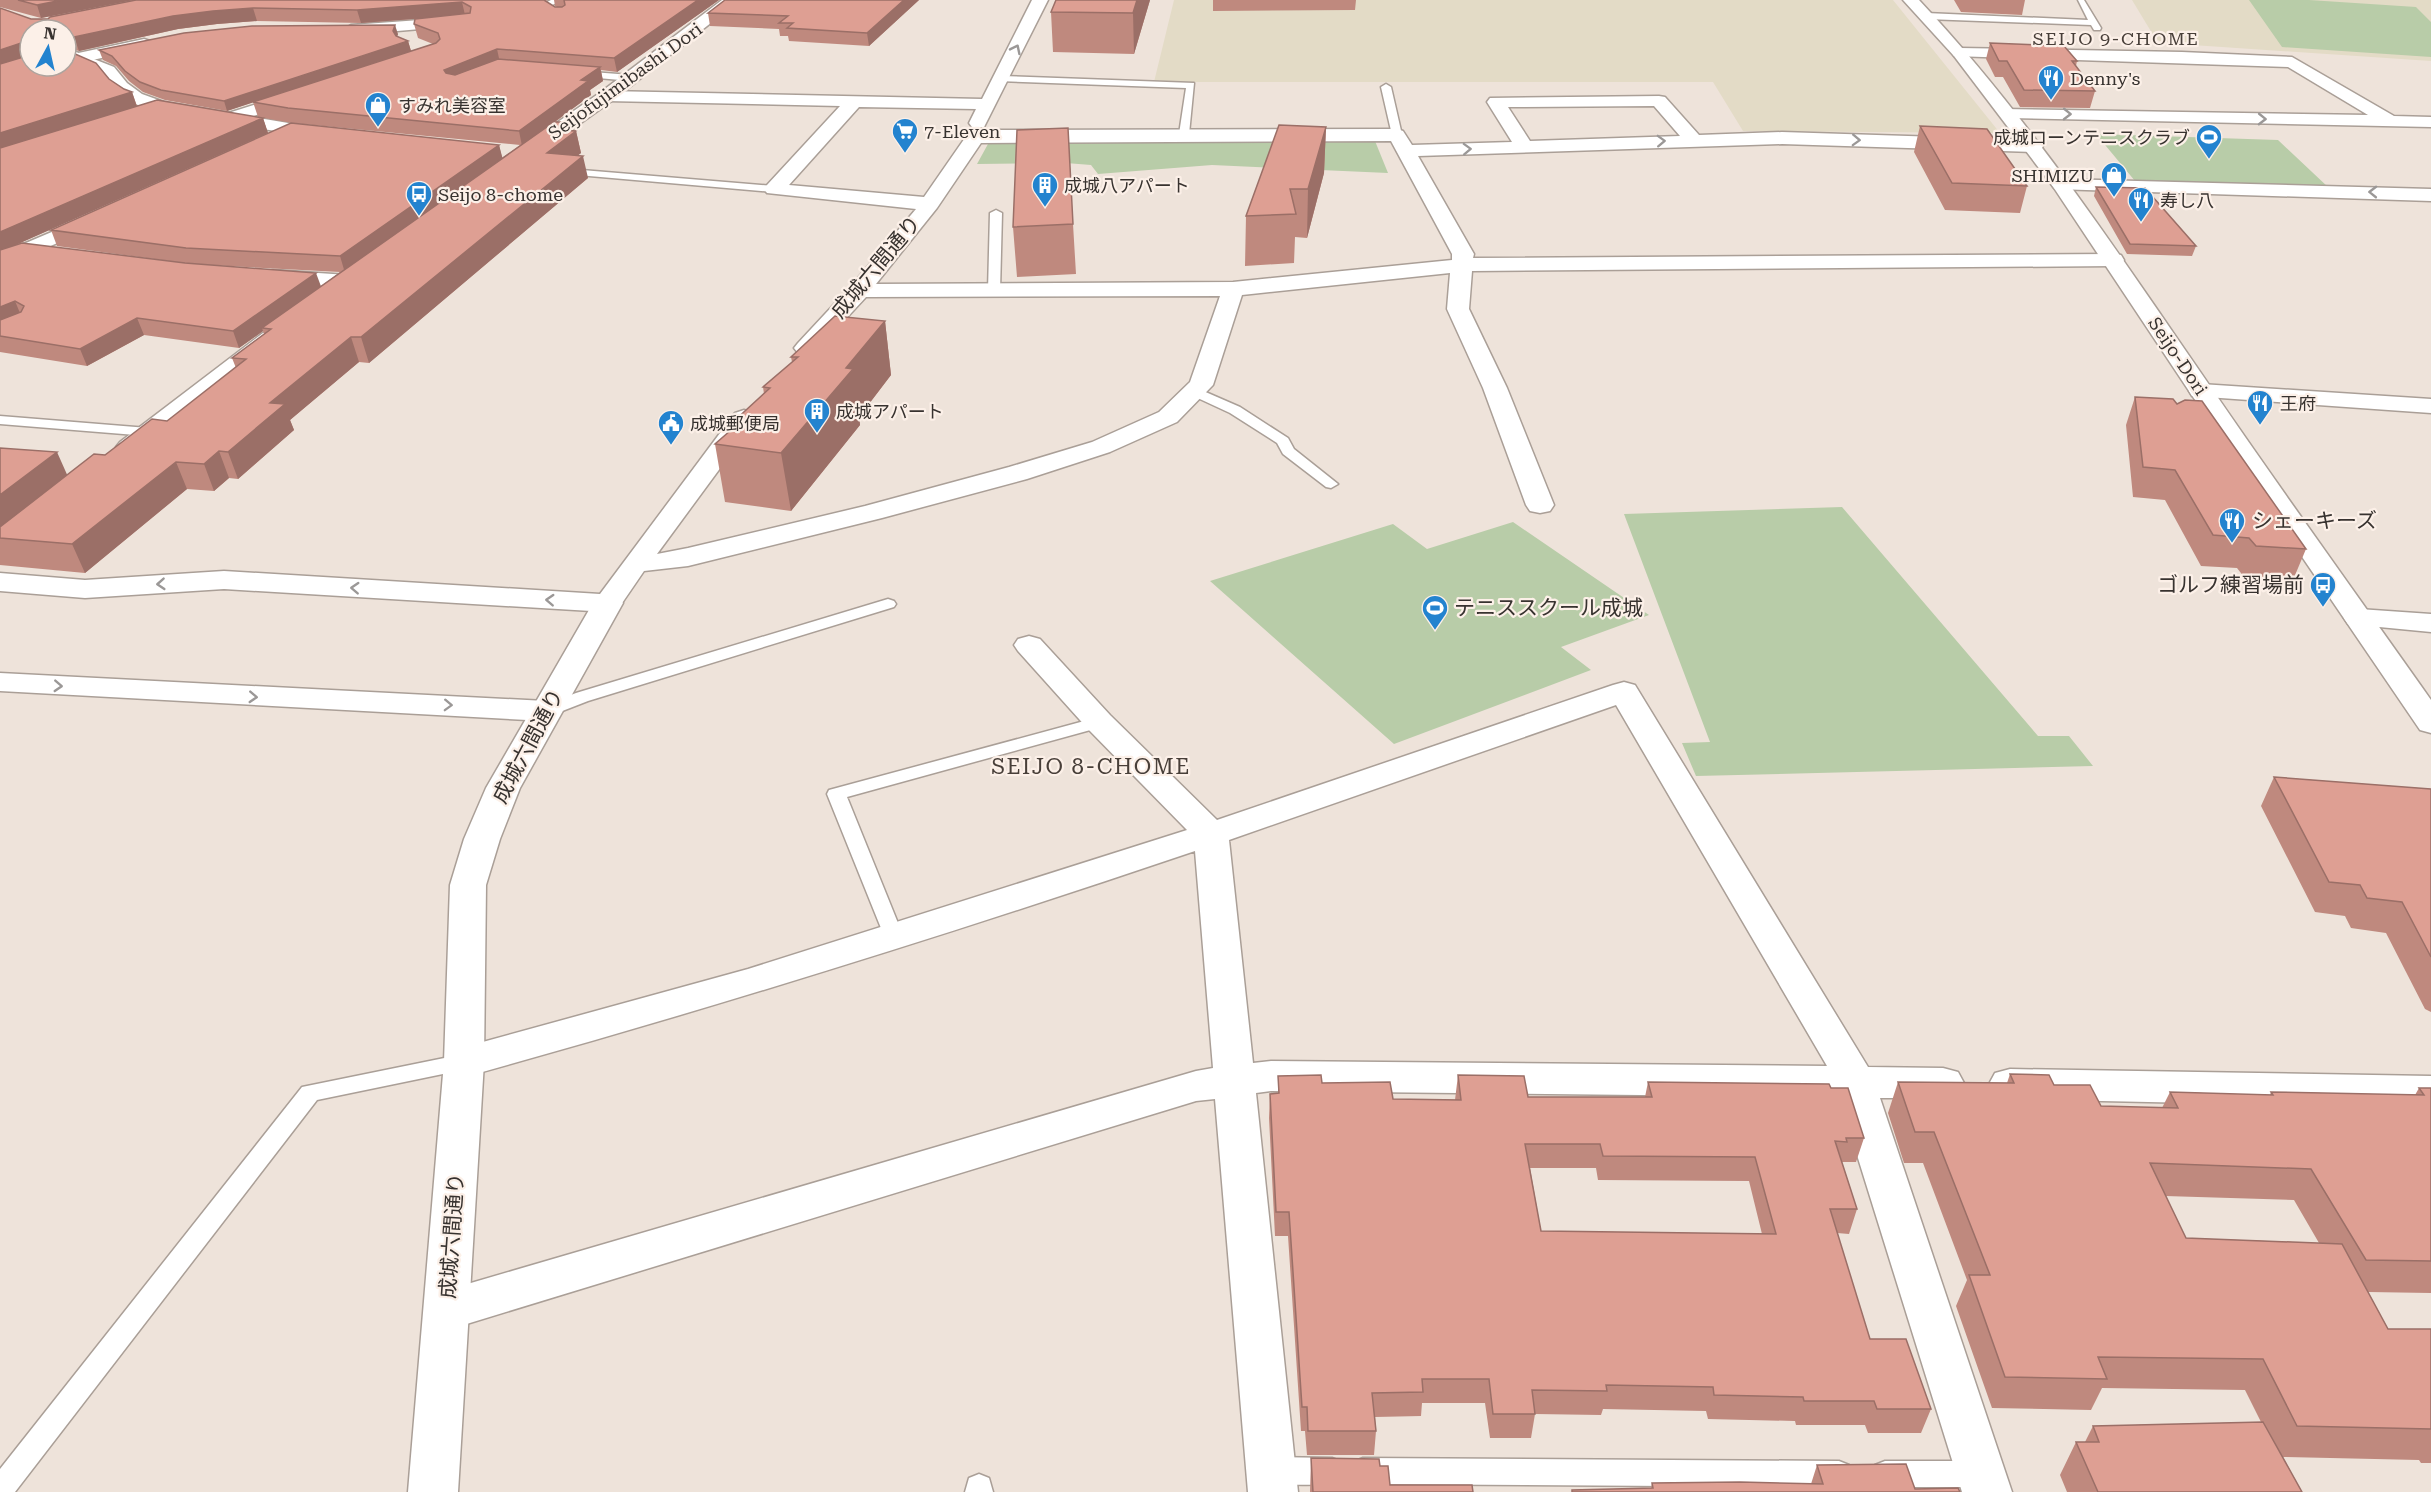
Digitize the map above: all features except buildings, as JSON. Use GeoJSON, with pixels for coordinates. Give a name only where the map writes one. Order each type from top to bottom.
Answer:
{"type":"FeatureCollection","features":[{"type":"Feature","properties":{"kind":"street","name":"Seijofujimibashi Dori"},"geometry":{"type":"LineString","coordinates":[[516,156],[607,96],[732,0]]}},
{"type":"Feature","properties":{"kind":"street"},"geometry":{"type":"LineString","coordinates":[[1040,0],[974,131],[979,137],[1184,134],[1525,147],[1782,138],[2034,146]]}},
{"type":"Feature","properties":{"kind":"street","name":"Seijo-Dori"},"geometry":{"type":"LineString","coordinates":[[1918,8],[1960,53],[2009,113],[2062,185],[2201,391],[2431,723]]}},
{"type":"Feature","properties":{"kind":"street"},"geometry":{"type":"LineString","coordinates":[[338,30],[408,34],[465,22]]}},
{"type":"Feature","properties":{"kind":"street"},"geometry":{"type":"LineString","coordinates":[[78,55],[155,41]]}},
{"type":"Feature","properties":{"kind":"street"},"geometry":{"type":"LineString","coordinates":[[1960,53],[2182,57],[2292,62],[2390,121]]}},
{"type":"Feature","properties":{"kind":"street"},"geometry":{"type":"LineString","coordinates":[[78,59],[108,71],[121,87],[136,98],[159,106],[292,130],[336,135]]}},
{"type":"Feature","properties":{"kind":"street"},"geometry":{"type":"LineString","coordinates":[[228,119],[319,89]]}},
{"type":"Feature","properties":{"kind":"street"},"geometry":{"type":"LineString","coordinates":[[607,96],[988,104]]}},
{"type":"Feature","properties":{"kind":"street"},"geometry":{"type":"LineString","coordinates":[[774,189],[855,100]]}},
{"type":"Feature","properties":{"kind":"street"},"geometry":{"type":"LineString","coordinates":[[1525,147],[1496,102],[1659,101],[1693,140]]}},
{"type":"Feature","properties":{"kind":"street"},"geometry":{"type":"LineString","coordinates":[[133,115],[159,106]]}},
{"type":"Feature","properties":{"kind":"street"},"geometry":{"type":"LineString","coordinates":[[2009,113],[2431,122]]}},
{"type":"Feature","properties":{"kind":"street"},"geometry":{"type":"LineString","coordinates":[[261,145],[292,130]]}},
{"type":"Feature","properties":{"kind":"street","name":"成城六間通り"},"geometry":{"type":"LineString","coordinates":[[789,366],[860,290],[930,204],[974,139],[979,137]]}},
{"type":"Feature","properties":{"kind":"street"},"geometry":{"type":"LineString","coordinates":[[1403,143],[1463,254],[1458,309],[1495,388],[1539,505]]}},
{"type":"Feature","properties":{"kind":"street"},"geometry":{"type":"LineString","coordinates":[[2062,185],[2431,195]]}},
{"type":"Feature","properties":{"kind":"street"},"geometry":{"type":"LineString","coordinates":[[774,189],[930,204]]}},
{"type":"Feature","properties":{"kind":"street"},"geometry":{"type":"LineString","coordinates":[[0,262],[112,212]]}},
{"type":"Feature","properties":{"kind":"street"},"geometry":{"type":"LineString","coordinates":[[27,251],[62,255]]}},
{"type":"Feature","properties":{"kind":"street"},"geometry":{"type":"LineString","coordinates":[[860,290],[1233,289],[1462,265],[2113,261]]}},
{"type":"Feature","properties":{"kind":"street"},"geometry":{"type":"LineString","coordinates":[[247,275],[358,275],[320,303]]}},
{"type":"Feature","properties":{"kind":"street"},"geometry":{"type":"LineString","coordinates":[[636,563],[680,559],[1018,473],[1101,447],[1168,417],[1201,385],[1233,289]]}},
{"type":"Feature","properties":{"kind":"street"},"geometry":{"type":"LineString","coordinates":[[111,461],[291,324]]}},
{"type":"Feature","properties":{"kind":"street"},"geometry":{"type":"LineString","coordinates":[[2201,391],[2431,406]]}},
{"type":"Feature","properties":{"kind":"street","name":"成城六間通り"},"geometry":{"type":"LineString","coordinates":[[433,1492],[464,1062],[468,885],[482,839],[503,788],[608,603],[759,399]]}},
{"type":"Feature","properties":{"kind":"street"},"geometry":{"type":"LineString","coordinates":[[0,582],[85,590],[224,580],[608,603]]}},
{"type":"Feature","properties":{"kind":"street"},"geometry":{"type":"LineString","coordinates":[[2359,618],[2431,623]]}},
{"type":"Feature","properties":{"kind":"street"},"geometry":{"type":"LineString","coordinates":[[1029,645],[1099,722],[1211,834],[1272,1481]]}},
{"type":"Feature","properties":{"kind":"street"},"geometry":{"type":"LineString","coordinates":[[0,682],[260,698],[546,711]]}},
{"type":"Feature","properties":{"kind":"street"},"geometry":{"type":"LineString","coordinates":[[464,1062],[539,1043],[894,938],[1211,834],[1624,692],[1844,1060],[1854,1081],[1984,1483]]}},
{"type":"Feature","properties":{"kind":"street"},"geometry":{"type":"LineString","coordinates":[[447,1310],[1196,1086],[1234,1080],[1271,1076],[1854,1081],[2431,1092]]}},
{"type":"Feature","properties":{"kind":"lane"},"geometry":{"type":"LineString","coordinates":[[559,0],[543,6],[562,16]]}},
{"type":"Feature","properties":{"kind":"lane"},"geometry":{"type":"LineString","coordinates":[[1918,8],[2096,26],[2081,1]]}},
{"type":"Feature","properties":{"kind":"lane"},"geometry":{"type":"LineString","coordinates":[[572,73],[631,78]]}},
{"type":"Feature","properties":{"kind":"lane"},"geometry":{"type":"LineString","coordinates":[[1001,79],[1191,85],[1184,134]]}},
{"type":"Feature","properties":{"kind":"lane"},"geometry":{"type":"LineString","coordinates":[[1386,87],[1403,143]]}},
{"type":"Feature","properties":{"kind":"lane"},"geometry":{"type":"LineString","coordinates":[[570,172],[774,189]]}},
{"type":"Feature","properties":{"kind":"lane"},"geometry":{"type":"LineString","coordinates":[[994,291],[996,213]]}},
{"type":"Feature","properties":{"kind":"lane"},"geometry":{"type":"LineString","coordinates":[[1194,391],[1235,410],[1282,441],[1288,451],[1331,484]]}},
{"type":"Feature","properties":{"kind":"lane"},"geometry":{"type":"LineString","coordinates":[[0,420],[148,432]]}},
{"type":"Feature","properties":{"kind":"lane"},"geometry":{"type":"LineString","coordinates":[[546,711],[582,697],[888,604]]}},
{"type":"Feature","properties":{"kind":"lane"},"geometry":{"type":"LineString","coordinates":[[894,938],[836,794],[1099,722]]}},
{"type":"Feature","properties":{"kind":"lane"},"geometry":{"type":"LineString","coordinates":[[0,1490],[310,1093],[464,1062]]}},
{"type":"Feature","properties":{"kind":"lane"},"geometry":{"type":"LineString","coordinates":[[1272,1481],[1984,1483]]}},
{"type":"Feature","properties":{"kind":"shaded area"},"geometry":{"type":"Polygon","coordinates":[[[1174,0],[1893,0],[2000,133],[1743,131],[1713,82],[1154,82],[1174,0]]]}},
{"type":"Feature","properties":{"kind":"shaded area"},"geometry":{"type":"Polygon","coordinates":[[[2132,0],[2431,0],[2431,61],[2163,43],[2155,38],[2132,0]]]}},
{"type":"Feature","properties":{"kind":"green space"},"geometry":{"type":"Polygon","coordinates":[[[2249,0],[2309,0],[2416,7],[2431,22],[2431,57],[2282,47],[2249,0]]]}},
{"type":"Feature","properties":{"kind":"green space","name":"成城ローンテニスクラブ"},"geometry":{"type":"Polygon","coordinates":[[[2096,134],[2278,140],[2329,188],[2135,181],[2096,134]]]}},
{"type":"Feature","properties":{"kind":"green space"},"geometry":{"type":"Polygon","coordinates":[[[1375,141],[1388,173],[1212,165],[1098,174],[1091,165],[977,164],[988,144],[1375,141]]]}},
{"type":"Feature","properties":{"kind":"green space"},"geometry":{"type":"Polygon","coordinates":[[[1842,507],[2038,736],[2069,736],[2093,766],[1696,776],[1682,743],[1710,742],[1624,514],[1842,507]]]}},
{"type":"Feature","properties":{"kind":"green space","name":"テニススクール成城"},"geometry":{"type":"Polygon","coordinates":[[[1513,522],[1649,615],[1561,647],[1591,670],[1394,744],[1210,581],[1393,524],[1427,549],[1513,522]]]}},
{"type":"Feature","properties":{"kind":"place","name":"Denny's"},"geometry":{"type":"Point","coordinates":[2051,101]}},
{"type":"Feature","properties":{"kind":"place","name":"すみれ美容室"},"geometry":{"type":"Point","coordinates":[378,128]}},
{"type":"Feature","properties":{"kind":"place","name":"7-Eleven"},"geometry":{"type":"Point","coordinates":[905,154]}},
{"type":"Feature","properties":{"kind":"place","name":"成城ローンテニスクラブ"},"geometry":{"type":"Point","coordinates":[2209,160]}},
{"type":"Feature","properties":{"kind":"place","name":"SHIMIZU"},"geometry":{"type":"Point","coordinates":[2114,198]}},
{"type":"Feature","properties":{"kind":"place","name":"成城八アパート"},"geometry":{"type":"Point","coordinates":[1045,208]}},
{"type":"Feature","properties":{"kind":"place","name":"Seijo 8-chome"},"geometry":{"type":"Point","coordinates":[419,217]}},
{"type":"Feature","properties":{"kind":"place","name":"寿し八"},"geometry":{"type":"Point","coordinates":[2141,223]}},
{"type":"Feature","properties":{"kind":"place","name":"王府"},"geometry":{"type":"Point","coordinates":[2260,426]}},
{"type":"Feature","properties":{"kind":"place","name":"成城アパート"},"geometry":{"type":"Point","coordinates":[817,434]}},
{"type":"Feature","properties":{"kind":"place","name":"成城郵便局"},"geometry":{"type":"Point","coordinates":[671,446]}},
{"type":"Feature","properties":{"kind":"place","name":"シェーキーズ"},"geometry":{"type":"Point","coordinates":[2232,544]}},
{"type":"Feature","properties":{"kind":"place","name":"ゴルフ練習場前"},"geometry":{"type":"Point","coordinates":[2323,608]}},
{"type":"Feature","properties":{"kind":"place","name":"テニススクール成城"},"geometry":{"type":"Point","coordinates":[1435,631]}},
{"type":"Feature","properties":{"kind":"district","name":"SEIJO 9-CHOME"},"geometry":{"type":"Point","coordinates":[2116,38]}},
{"type":"Feature","properties":{"kind":"district","name":"SEIJO 8-CHOME"},"geometry":{"type":"Point","coordinates":[1091,766]}}]}
